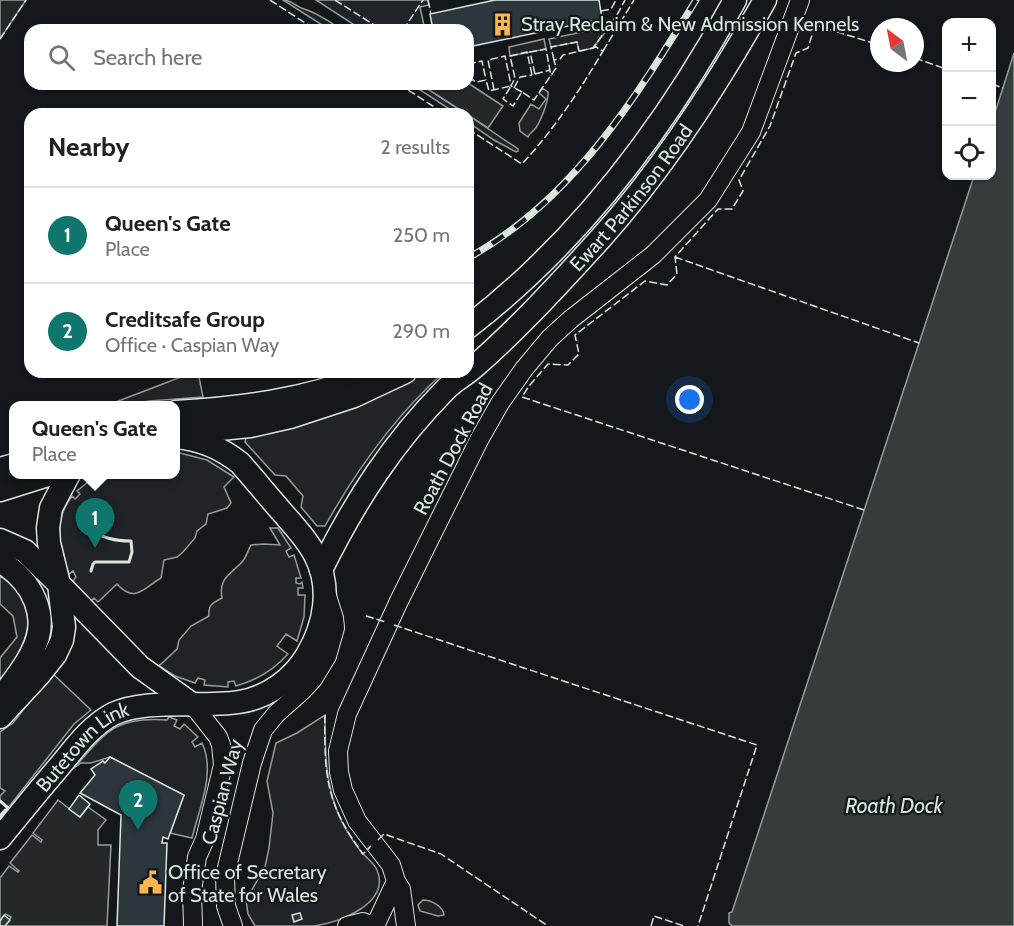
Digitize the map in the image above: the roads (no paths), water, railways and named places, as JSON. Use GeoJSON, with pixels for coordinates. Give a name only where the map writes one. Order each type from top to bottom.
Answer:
{"type":"FeatureCollection","features":[{"type":"Feature","properties":{"kind":"main road","name":"Ewart Parkinson Road"},"geometry":{"type":"LineString","coordinates":[[474,322],[533,272],[582,220],[629,162],[692,73],[735,0]]}},
{"type":"Feature","properties":{"kind":"main road","name":"Ewart Parkinson Road"},"geometry":{"type":"LineString","coordinates":[[474,367],[602,237],[676,143],[726,67],[765,0]]}},
{"type":"Feature","properties":{"kind":"main road"},"geometry":{"type":"LineString","coordinates":[[180,412],[281,400],[358,378]]}},
{"type":"Feature","properties":{"kind":"main road"},"geometry":{"type":"LineString","coordinates":[[180,435],[203,429],[250,426],[290,417],[354,396],[392,378]]}},
{"type":"Feature","properties":{"kind":"main road","name":"Ewart Parkinson Road"},"geometry":{"type":"LineString","coordinates":[[323,579],[356,502],[399,442],[449,386],[460,378]]}},
{"type":"Feature","properties":{"kind":"main road"},"geometry":{"type":"LineString","coordinates":[[180,437],[210,445],[240,463],[315,554],[323,579]]}},
{"type":"Feature","properties":{"kind":"main road"},"geometry":{"type":"LineString","coordinates":[[0,490],[35,479]]}},
{"type":"Feature","properties":{"kind":"main road"},"geometry":{"type":"LineString","coordinates":[[0,717],[39,675],[58,648],[64,627],[59,584],[49,543],[48,528],[51,508],[66,479]]}},
{"type":"Feature","properties":{"kind":"main road"},"geometry":{"type":"LineString","coordinates":[[0,540],[25,552],[140,667],[194,705]]}},
{"type":"Feature","properties":{"kind":"main road"},"geometry":{"type":"LineString","coordinates":[[0,561],[25,582],[35,598],[40,612],[40,623],[31,655],[0,699]]}},
{"type":"Feature","properties":{"kind":"main road","name":"Butetown Link"},"geometry":{"type":"LineString","coordinates":[[0,838],[80,742],[100,722],[121,711],[142,706],[194,705],[249,700],[285,682],[304,661],[318,634],[323,620],[323,579]]}},
{"type":"Feature","properties":{"kind":"street","name":"Roath Dock Road"},"geometry":{"type":"LineString","coordinates":[[406,926],[401,889],[391,865],[364,833],[349,807],[339,772],[340,736],[356,693],[469,460],[500,403],[550,338],[653,255],[708,200],[751,132],[800,0]]}},
{"type":"Feature","properties":{"kind":"street","name":"Caspian Way"},"geometry":{"type":"LineString","coordinates":[[233,926],[226,906],[225,876],[252,763],[263,730],[276,714],[314,679],[332,643],[334,618],[323,579]]}},
{"type":"Feature","properties":{"kind":"street","name":"Caspian Way"},"geometry":{"type":"LineString","coordinates":[[193,926],[192,891],[196,857],[205,839],[223,765],[218,737],[194,705]]}},
{"type":"Feature","properties":{"kind":"street"},"geometry":{"type":"LineString","coordinates":[[347,926],[363,922],[373,926],[396,881]]}},
{"type":"Feature","properties":{"kind":"water","name":"Roath Dock"},"geometry":{"type":"Polygon","coordinates":[[[1014,53],[1014,926],[732,926],[729,923],[729,913],[732,912],[973,180],[996,180],[996,109],[1014,53]]]}},
{"type":"Feature","properties":{"kind":"railway"},"geometry":{"type":"LineString","coordinates":[[474,254],[505,235],[539,208],[598,145],[649,74],[696,0]]}},
{"type":"Feature","properties":{"kind":"place","name":"Stray Reclaim & New Admission Kennels"},"geometry":{"type":"Point","coordinates":[503,24]}},
{"type":"Feature","properties":{"kind":"place","name":"Queen's Gate"},"geometry":{"type":"Point","coordinates":[95,548]}},
{"type":"Feature","properties":{"kind":"place","name":"Creditsafe Group"},"geometry":{"type":"Point","coordinates":[138,830]}},
{"type":"Feature","properties":{"kind":"place","name":"Office of Secretary of State for Wales"},"geometry":{"type":"Point","coordinates":[150,883]}}]}
